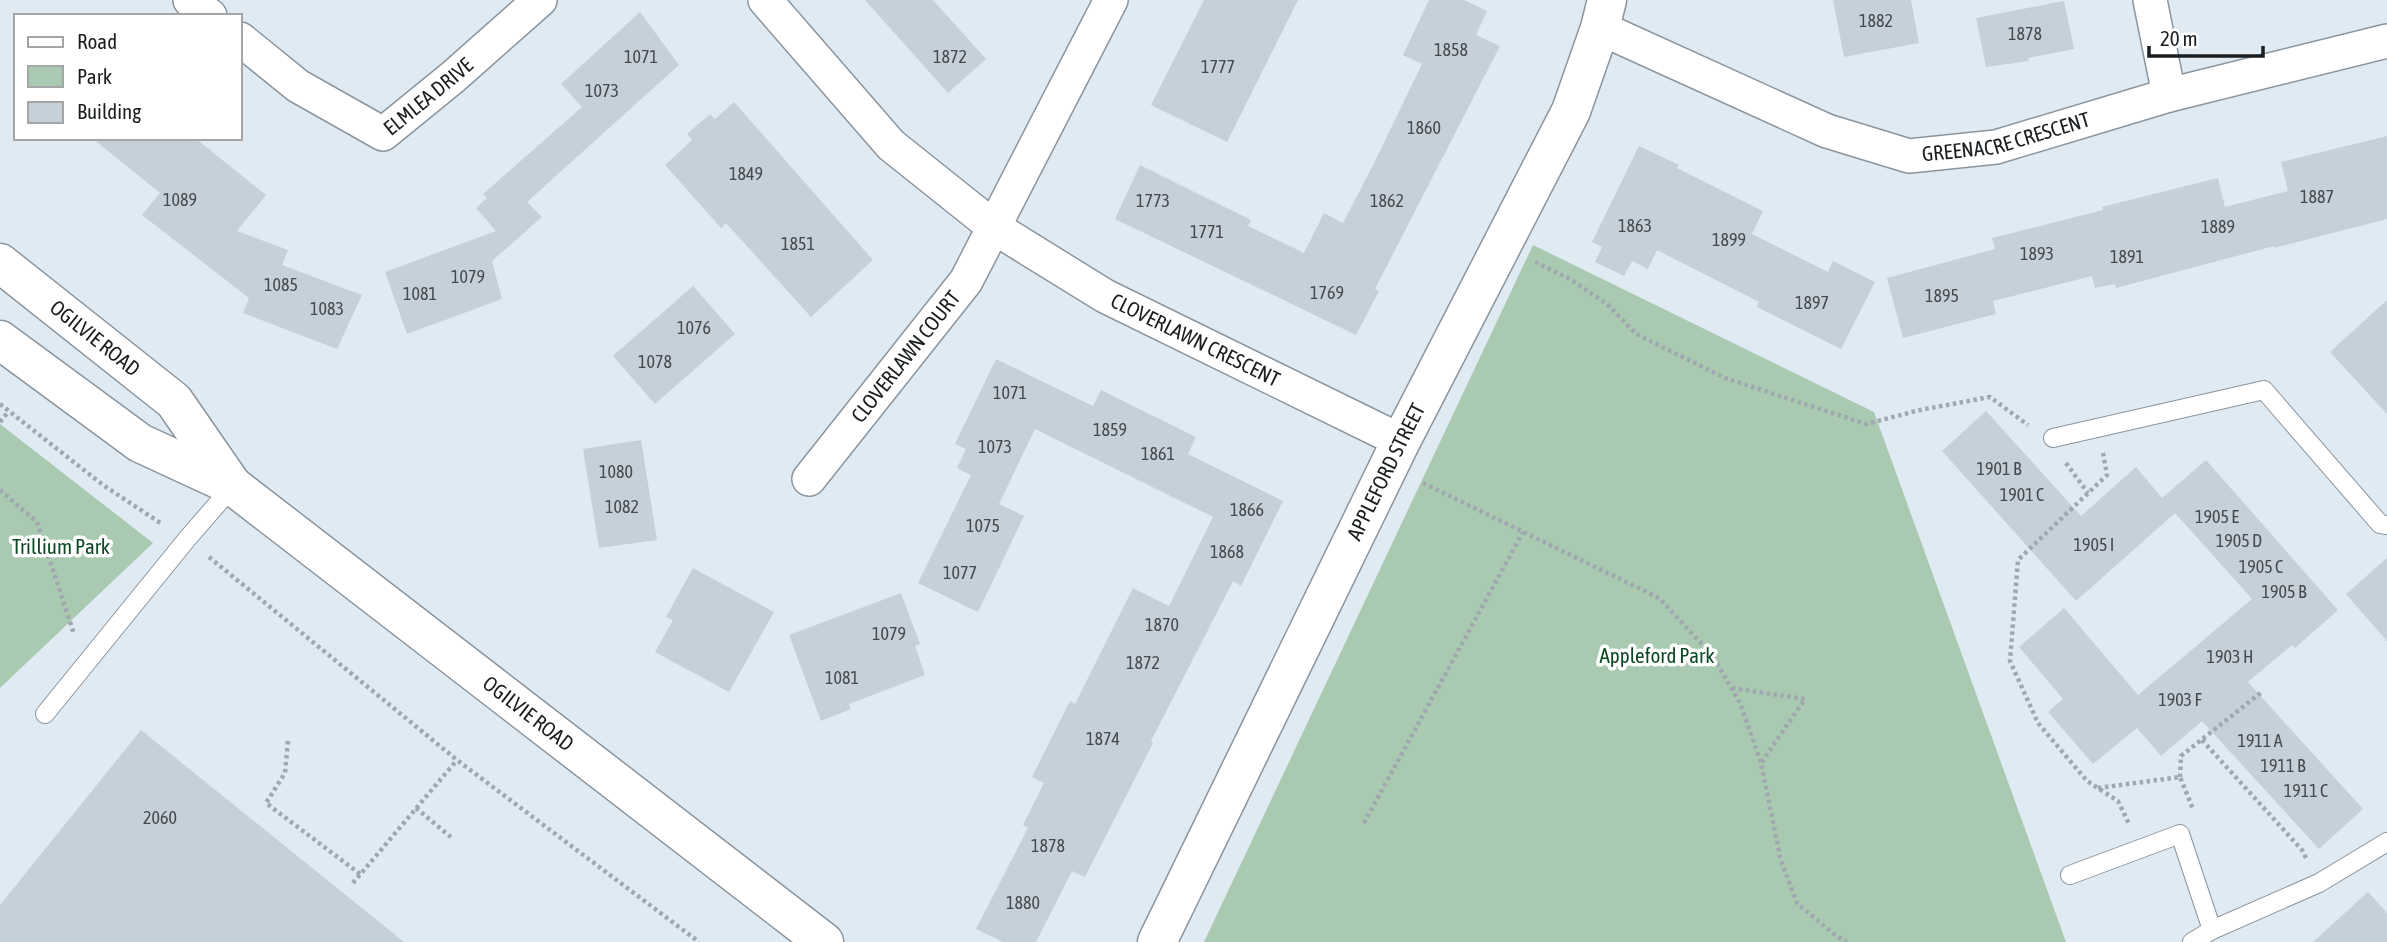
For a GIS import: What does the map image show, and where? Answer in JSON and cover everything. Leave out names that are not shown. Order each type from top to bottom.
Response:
[{"type":"main road","name":"APPLEFORD STREET","points":[[1157,942],[1396,454],[1571,111],[1604,14]]},
{"type":"main road","name":"OGILVIE ROAD","points":[[0,263],[174,401],[233,486]]},
{"type":"main road","name":"OGILVIE ROAD","points":[[0,340],[140,443],[233,486],[824,942]]},
{"type":"street","points":[[190,0],[208,14]]},
{"type":"street","name":"ELMLEA DRIVE","points":[[242,41],[298,86],[383,134],[540,0]]},
{"type":"street","name":"CLOVERLAWN CRESCENT","points":[[765,0],[891,145],[995,228],[1105,296],[1396,454]]},
{"type":"street","points":[[995,228],[1111,0]]},
{"type":"street","points":[[2150,0],[2169,95]]},
{"type":"street","name":"GREENACRE CRESCENT","points":[[1604,14],[1827,131],[1909,156],[1996,147],[2169,95],[2387,41]]},
{"type":"street","name":"CLOVERLAWN COURT","points":[[808,479],[966,281],[995,228]]},
{"type":"lane","points":[[2045,435],[2098,428],[2264,390],[2380,524],[2387,526]]},
{"type":"lane","points":[[45,714],[233,486]]},
{"type":"lane","points":[[2070,875],[2180,834],[2212,930]]},
{"type":"lane","points":[[2192,942],[2212,930],[2319,883],[2387,842]]},
{"type":"path","points":[[1502,246],[1570,279],[1607,304],[1636,334],[1725,378],[1866,424],[1920,410],[1990,397],[2045,435]]},
{"type":"path","points":[[0,404],[103,485],[187,539],[457,760],[699,942]]},
{"type":"path","points":[[0,422],[9,411]]},
{"type":"path","points":[[2098,428],[2107,475],[2018,560],[2010,661],[2038,723],[2087,781],[2118,801],[2140,849]]},
{"type":"path","points":[[1396,454],[1523,532],[1659,598],[1712,655],[1740,703],[1761,764],[1781,861],[1797,903],[1847,942]]},
{"type":"path","points":[[2061,456],[2088,493]]},
{"type":"path","points":[[0,490],[37,522],[74,635],[92,657]]},
{"type":"path","points":[[1364,823],[1523,532]]},
{"type":"path","points":[[1731,688],[1805,699],[1761,764]]},
{"type":"path","points":[[2184,845],[2204,831],[2180,777],[2181,756],[2263,691]]},
{"type":"path","points":[[2202,740],[2302,850],[2319,883]]},
{"type":"path","points":[[288,741],[285,774],[266,803],[360,874]]},
{"type":"path","points":[[353,883],[457,760]]},
{"type":"path","points":[[2097,788],[2180,777]]},
{"type":"path","points":[[416,808],[452,838]]},
{"type":"green space","name":"Appleford Park","points":[[1533,245],[1874,412],[2066,942],[1204,942]]},
{"type":"green space","name":"Trillium Park","points":[[0,424],[153,543],[0,688]]},
{"type":"building","points":[[865,0],[933,0],[986,59],[948,93]]},
{"type":"building","points":[[1204,0],[1298,0],[1227,142],[1151,105]]},
{"type":"building","points":[[1429,0],[1464,0],[1487,11],[1476,35],[1500,46],[1375,289],[1379,291],[1356,335],[1115,219],[1140,165],[1251,220],[1248,226],[1304,253],[1324,213],[1343,223],[1374,163],[1422,64],[1403,55]]},
{"type":"building","points":[[1833,0],[1911,0],[1919,43],[1844,57]]},
{"type":"building","points":[[2064,1],[2074,49],[2028,58],[2029,61],[1986,67],[1976,18]]},
{"type":"building","points":[[640,12],[679,65],[527,202],[542,217],[492,261],[502,299],[407,334],[385,272],[496,231],[476,208],[487,198],[483,194],[582,107],[561,84]]},
{"type":"building","points":[[734,102],[873,260],[811,317],[726,223],[721,228],[665,165],[692,140],[687,134],[710,114],[715,119]]},
{"type":"building","points":[[2387,136],[2387,219],[2116,288],[2115,284],[2095,288],[2092,276],[1993,301],[1996,314],[1903,338],[1887,278],[1995,249],[1992,238],[2218,178],[2225,207],[2288,191],[2281,162]]},
{"type":"building","points":[[94,140],[197,140],[266,195],[237,231],[288,250],[282,265],[362,295],[337,349],[243,313],[249,298],[142,215],[160,193]]},
{"type":"building","points":[[1639,146],[1763,211],[1752,234],[1828,272],[1833,261],[1875,282],[1841,349],[1757,307],[1759,302],[1657,250],[1648,269],[1632,261],[1624,276],[1595,262],[1602,247],[1592,242]]},
{"type":"building","points":[[693,286],[735,334],[655,404],[613,356]]},
{"type":"building","points":[[2387,300],[2387,414],[2330,352]]},
{"type":"building","points":[[996,359],[1093,406],[1101,390],[1196,437],[1188,454],[1283,501],[1241,586],[1233,581],[1085,877],[1072,871],[1036,942],[1003,942],[976,929],[1028,828],[1023,825],[1044,783],[1032,777],[1070,701],[1075,704],[1133,588],[1169,606],[1213,517],[1035,429],[999,504],[1024,516],[978,612],[918,583],[971,475],[957,468],[966,449],[955,444]]},
{"type":"building","points":[[1986,411],[2081,516],[2136,467],[2162,498],[2206,460],[2338,610],[2295,648],[2292,645],[2248,682],[2363,809],[2319,849],[2202,721],[2161,756],[2137,728],[2093,764],[2048,712],[2063,699],[2019,647],[2064,608],[2138,695],[2252,599],[2175,513],[2076,601],[1942,451]]},
{"type":"building","points":[[641,440],[657,540],[599,548],[583,449]]},
{"type":"building","points":[[2387,558],[2387,641],[2346,594]]},
{"type":"building","points":[[693,568],[774,612],[729,692],[655,652],[673,620],[666,617]]},
{"type":"building","points":[[901,593],[920,644],[915,646],[925,675],[849,704],[851,709],[821,721],[789,635]]},
{"type":"building","points":[[141,730],[404,942],[0,942],[0,905]]},
{"type":"building","points":[[2368,892],[2387,913],[2387,942],[2313,942]]}]
